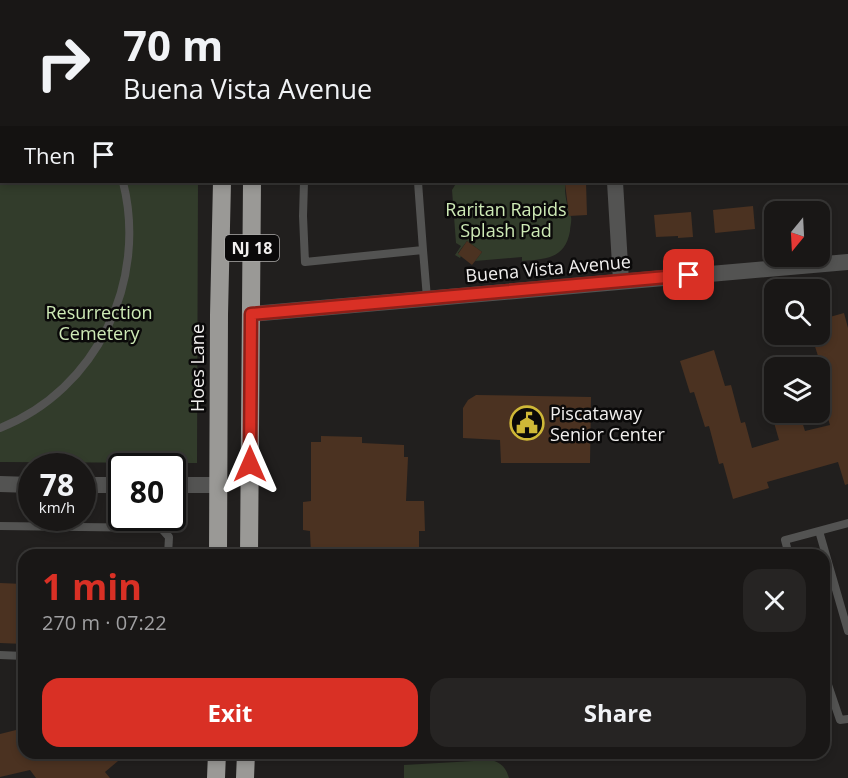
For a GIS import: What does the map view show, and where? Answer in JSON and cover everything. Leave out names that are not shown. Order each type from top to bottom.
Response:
[{"type":"highway","name":"Hoes Lane","points":[[218,549],[222,183]]},
{"type":"highway","name":"NJ 18","points":[[249,549],[252,183]]},
{"type":"highway","points":[[216,778],[217,759]]},
{"type":"highway","points":[[246,759],[246,778]]},
{"type":"street","points":[[615,183],[621,281]]},
{"type":"street","name":"Buena Vista Avenue","points":[[251,314],[848,262]]},
{"type":"street","points":[[0,484],[18,485]]},
{"type":"street","points":[[186,485],[218,485]]},
{"type":"lane","points":[[0,428],[23,418],[69,382],[95,350],[112,319],[123,288],[130,250],[128,201],[123,183]]},
{"type":"lane","points":[[304,183],[305,262],[423,250]]},
{"type":"lane","points":[[418,183],[427,298]]},
{"type":"lane","points":[[787,549],[785,540],[848,523]]},
{"type":"lane","points":[[0,526],[161,528],[169,537],[168,549]]},
{"type":"lane","points":[[819,531],[824,549]]},
{"type":"lane","points":[[830,569],[848,631]]},
{"type":"lane","points":[[0,655],[18,656]]},
{"type":"lane","points":[[830,691],[840,720],[848,719]]},
{"type":"green space","name":"Resurrection Cemetery","points":[[0,183],[198,183],[197,463],[186,463],[186,453],[108,453],[108,463],[96,462],[96,453],[18,453],[18,462],[0,462]]},
{"type":"green space","name":"Raritan Rapids Splash Pad","points":[[456,183],[566,183],[565,195],[571,220],[564,247],[553,256],[546,258],[522,261],[522,257],[475,261],[482,252],[467,241],[458,253],[460,258],[455,255],[461,246],[456,243],[452,190]]},
{"type":"green space","points":[[491,760],[503,766],[509,778],[404,778],[404,765]]},
{"type":"building","points":[[565,183],[586,183],[587,215],[569,216]]},
{"type":"building","points":[[753,206],[755,229],[715,233],[713,210]]},
{"type":"building","points":[[691,212],[693,237],[656,237],[654,215]]},
{"type":"building","points":[[467,241],[482,252],[472,265],[458,254]]},
{"type":"building","points":[[844,313],[848,328],[848,484],[845,485],[838,462],[767,482],[769,488],[733,499],[723,463],[719,464],[709,426],[705,427],[694,392],[690,393],[680,361],[714,350],[725,386],[731,385],[741,423],[745,422],[752,448],[779,440],[774,423],[802,423],[805,431],[830,425],[830,357],[818,357],[815,345],[830,345],[830,317]]},
{"type":"building","name":"Piscataway Senior Center","points":[[476,395],[591,397],[590,463],[501,463],[500,440],[463,438],[463,408],[468,400]]},
{"type":"building","points":[[321,436],[362,437],[362,443],[404,445],[404,457],[408,457],[406,501],[424,501],[425,531],[419,531],[419,549],[311,549],[310,531],[303,530],[303,502],[311,501],[311,442],[321,442]]},
{"type":"building","points":[[0,583],[18,584],[18,644],[0,643]]},
{"type":"building","points":[[16,730],[18,759],[116,759],[118,761],[105,772],[110,778],[36,778],[30,770],[0,777],[0,734]]},
{"type":"place","name":"Piscataway Senior Center","points":[[527,423]]},
{"type":"route","points":[[250,464],[251,314],[689,275]]}]
